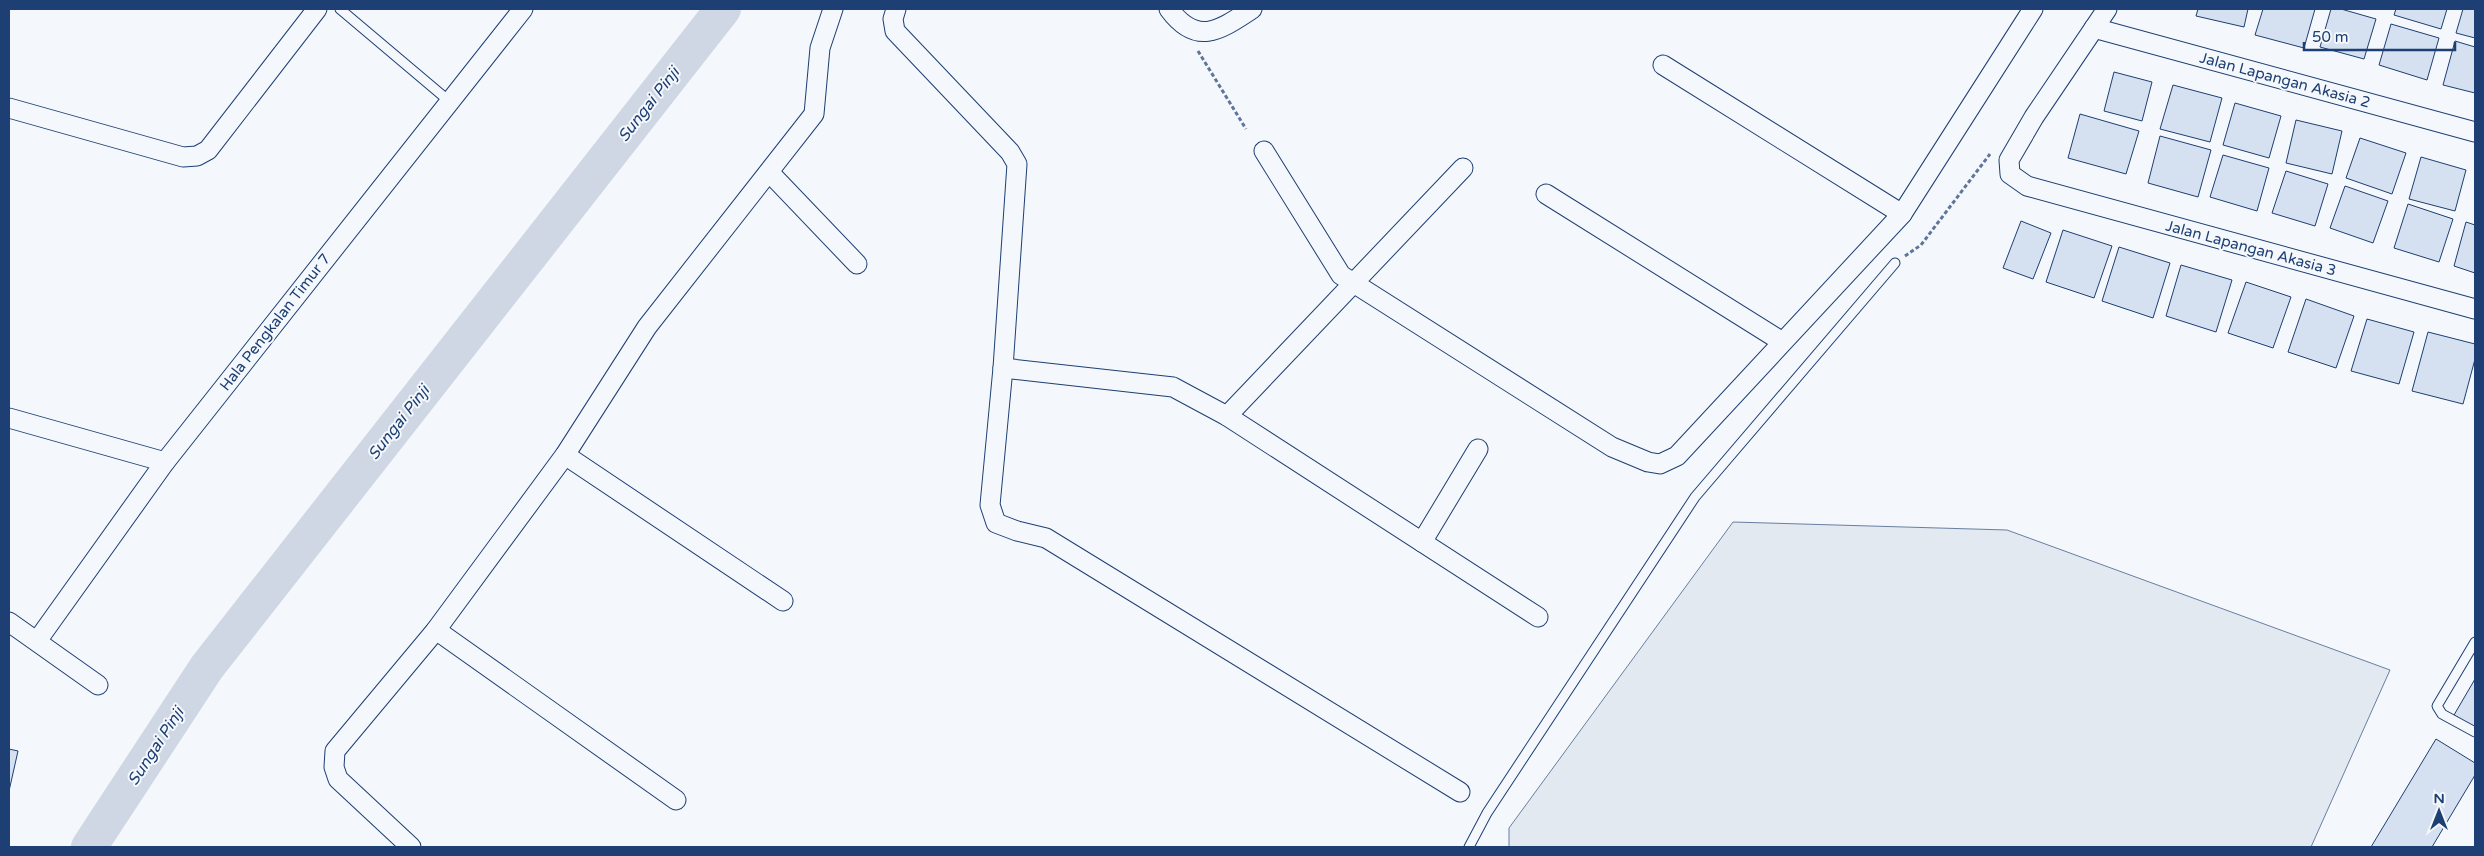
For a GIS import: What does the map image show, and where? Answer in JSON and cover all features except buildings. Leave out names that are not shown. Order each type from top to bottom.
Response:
[{"type":"street","points":[[9,108],[183,157],[197,156],[208,150],[317,9]]},
{"type":"street","name":"Hala Pengkalan Timur 7","points":[[37,642],[164,462],[523,9]]},
{"type":"street","points":[[411,847],[338,779],[334,766],[335,751],[436,630],[565,455],[647,327],[814,114],[820,48],[833,9]]},
{"type":"street","points":[[896,9],[893,19],[895,31],[1010,152],[1017,164],[1003,368],[990,505],[996,524],[1017,532],[1046,538],[1460,792]]},
{"type":"street","points":[[1169,9],[1179,22],[1195,31],[1210,32],[1223,27],[1252,9]]},
{"type":"street","points":[[1264,151],[1340,275],[1612,447],[1648,462],[1660,464],[1677,456],[1781,341],[1902,214],[2033,9]]},
{"type":"street","points":[[2094,28],[2107,9]]},
{"type":"street","name":"Jalan Lapangan Akasia 2","points":[[2094,28],[2475,132]]},
{"type":"street","name":"Jalan Lapangan Akasia 3","points":[[2094,28],[2034,117],[2009,160],[2010,174],[2027,186],[2475,309]]},
{"type":"street","points":[[1663,65],[1902,214]]},
{"type":"street","points":[[1228,416],[1463,168]]},
{"type":"street","points":[[768,172],[857,264]]},
{"type":"street","points":[[1546,194],[1781,341]]},
{"type":"street","points":[[1003,368],[1173,387],[1228,416],[1538,617]]},
{"type":"street","points":[[9,418],[164,462]]},
{"type":"street","points":[[1422,542],[1478,449]]},
{"type":"street","points":[[565,455],[783,601]]},
{"type":"street","points":[[9,622],[98,685]]},
{"type":"street","points":[[436,630],[676,800]]},
{"type":"lane","points":[[340,9],[449,101]]},
{"type":"lane","points":[[1469,847],[1487,814],[1696,497],[1895,263]]},
{"type":"lane","points":[[2475,642],[2437,706],[2442,714],[2475,732]]},
{"type":"path","points":[[1195,31],[1194,45],[1246,129]]},
{"type":"shaded area","points":[[1733,522],[2007,530],[2390,670],[2311,847],[1509,847],[1509,828]]},
{"type":"waterway","name":"Sungai Pinji","points":[[89,847],[207,667],[723,9]]}]
